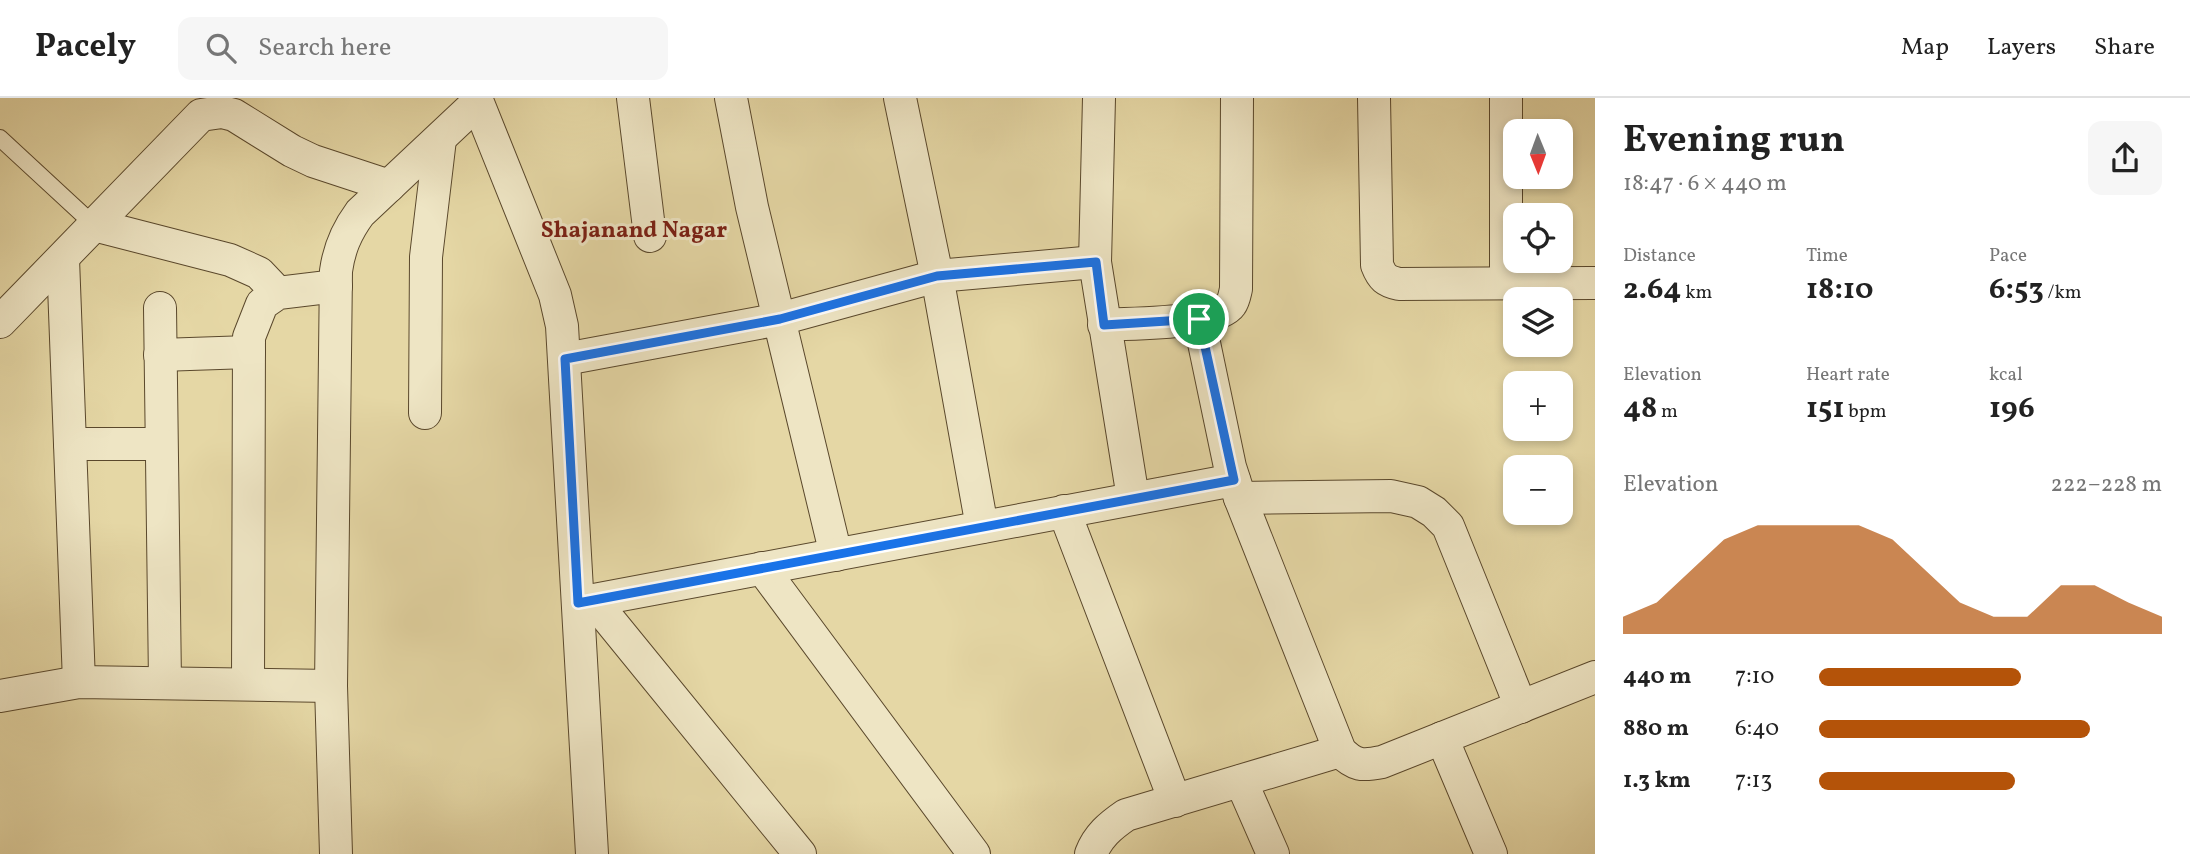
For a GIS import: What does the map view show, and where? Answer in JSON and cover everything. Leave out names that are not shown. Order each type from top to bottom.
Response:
[{"type":"street","points":[[633,98],[650,236]]},
{"type":"street","points":[[731,98],[752,207],[836,555]]},
{"type":"street","points":[[900,98],[937,276],[982,527]]},
{"type":"street","points":[[1099,98],[1096,262],[1133,498]]},
{"type":"street","points":[[1104,325],[1199,319],[1221,313],[1232,304],[1236,289],[1237,98]]},
{"type":"street","points":[[1374,98],[1377,265],[1388,282],[1595,283]]},
{"type":"street","points":[[1506,98],[1506,283]]},
{"type":"street","points":[[336,854],[331,686],[336,286],[339,252],[347,230],[360,213],[477,101],[555,295],[562,326],[585,602],[592,854]]},
{"type":"street","points":[[0,322],[201,115],[222,112],[234,116],[313,161],[389,186]]},
{"type":"street","points":[[425,413],[426,257],[440,139]]},
{"type":"street","points":[[94,225],[230,260],[259,273],[278,293]]},
{"type":"street","points":[[63,259],[79,682]]},
{"type":"street","points":[[565,359],[780,319],[937,276],[1096,262]]},
{"type":"street","points":[[248,684],[249,337],[262,304],[278,293],[336,286]]},
{"type":"street","points":[[160,308],[165,682]]},
{"type":"street","points":[[1199,319],[1237,489],[1340,751],[1350,762],[1364,765],[1382,762],[1595,677]]},
{"type":"street","points":[[160,355],[249,352]]},
{"type":"street","points":[[70,444],[162,444]]},
{"type":"street","points":[[585,602],[1133,498],[1237,489],[1391,495],[1418,502],[1434,512],[1448,526],[1521,707]]},
{"type":"street","points":[[1064,512],[1175,801]]},
{"type":"street","points":[[762,568],[974,854]]},
{"type":"street","points":[[585,602],[800,854]]},
{"type":"street","points":[[0,696],[79,682],[331,686]]},
{"type":"street","points":[[1442,738],[1491,854]]},
{"type":"street","points":[[1091,854],[1096,841],[1126,815],[1340,751]]},
{"type":"street","points":[[1241,781],[1273,854]]},
{"type":"lane","points":[[0,138],[94,225]]},
{"type":"district","name":"Shajanand Nagar","points":[[634,231]]},
{"type":"route","points":[[1096,262],[1104,325],[1199,319],[1234,480],[578,603],[565,359],[780,319],[937,276],[1096,262]]}]
